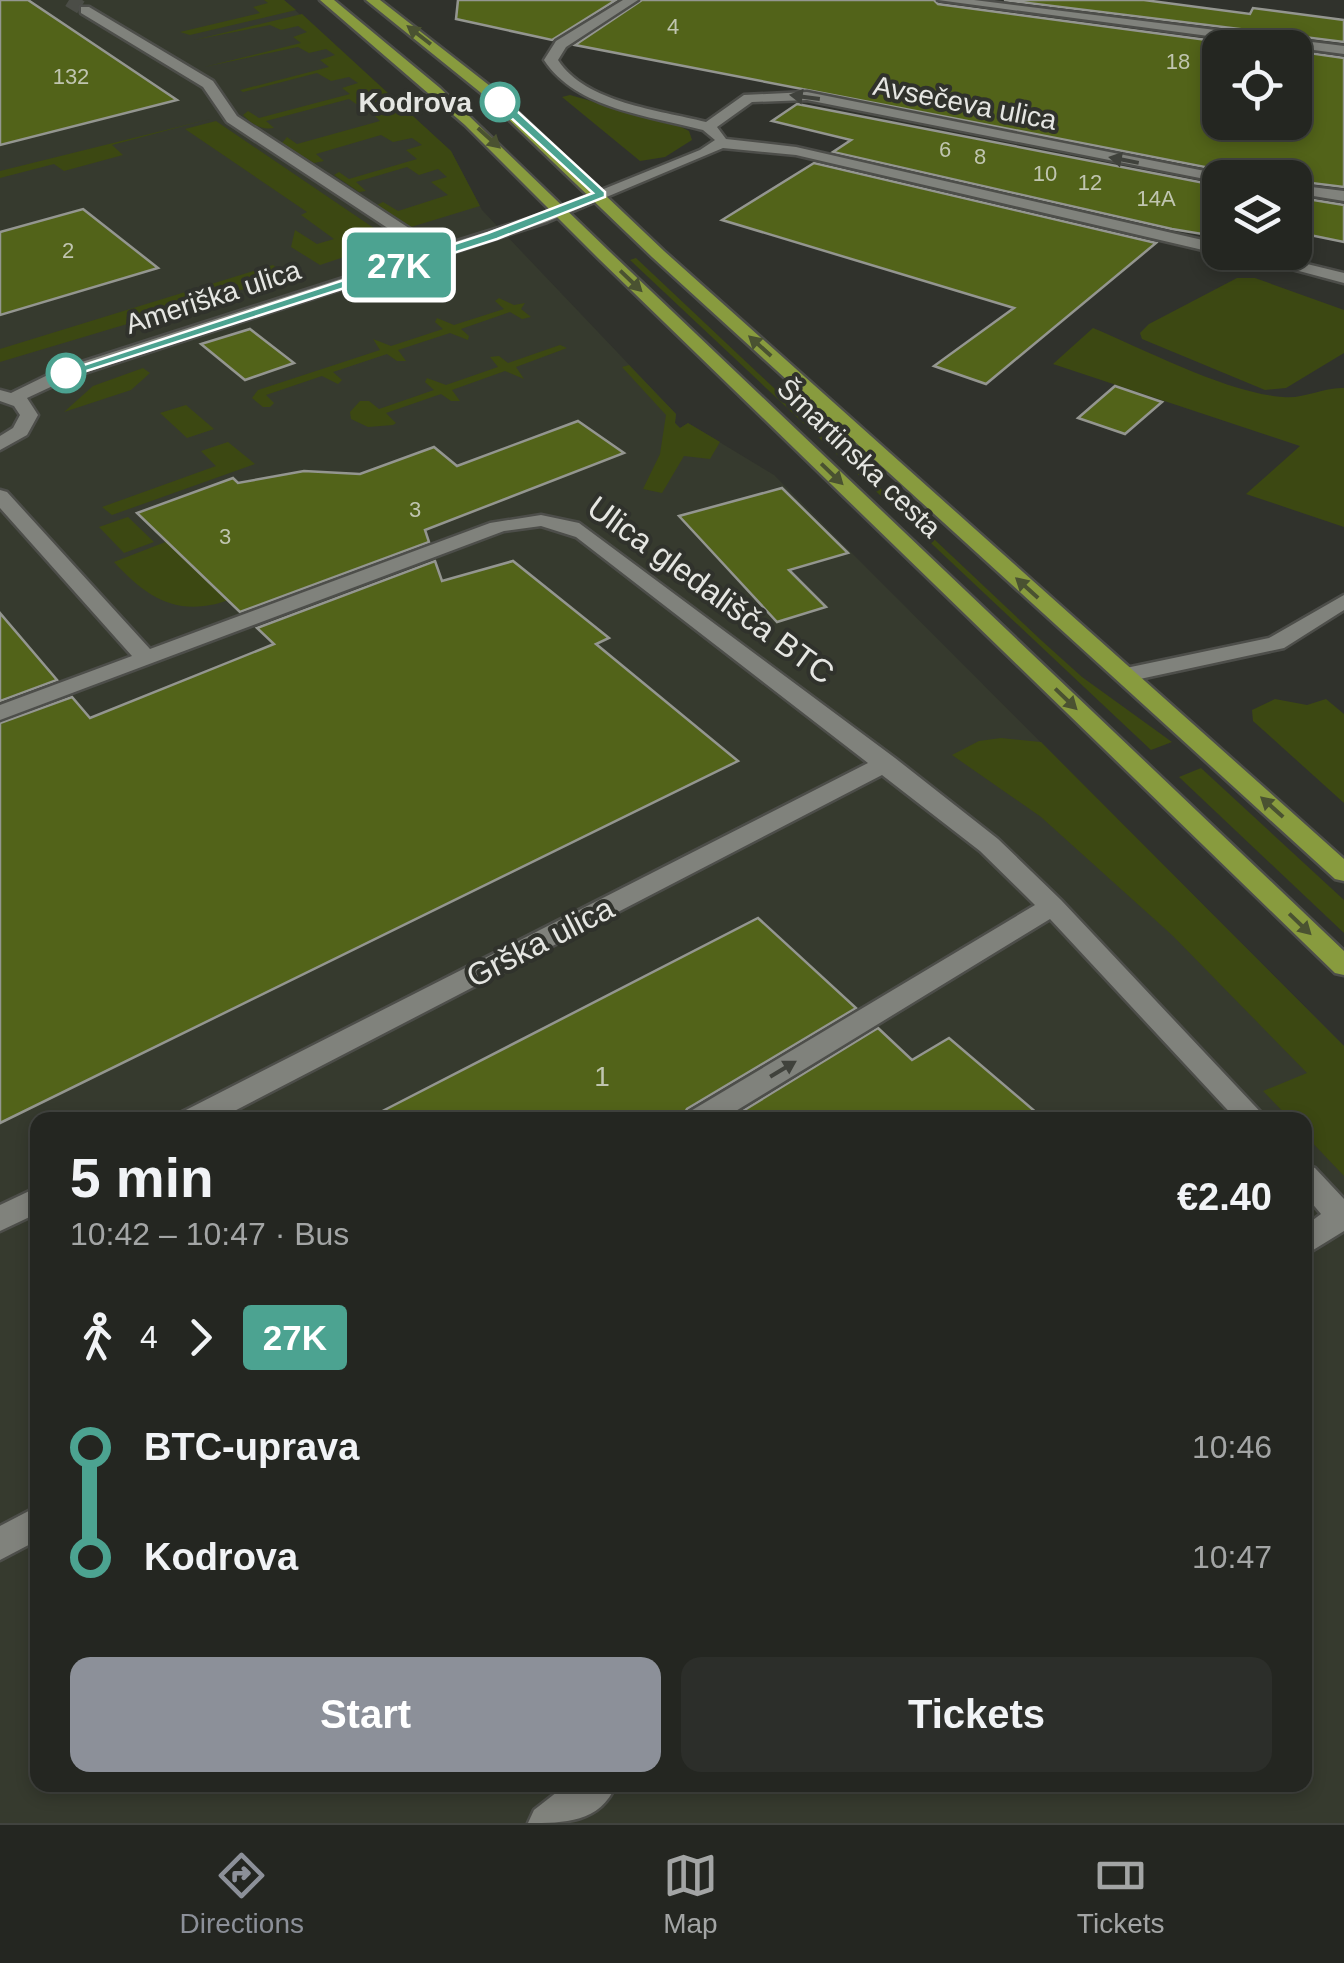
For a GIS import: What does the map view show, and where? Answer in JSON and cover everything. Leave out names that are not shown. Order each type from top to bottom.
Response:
[{"type":"main road","name":"Šmartinska cesta","points":[[326,0],[430,84],[1344,966]]},
{"type":"main road","name":"Šmartinska cesta","points":[[372,0],[489,92],[600,194],[658,254],[1344,873]]},
{"type":"street","points":[[632,0],[561,44],[551,60],[556,72],[585,91],[708,126],[719,134],[720,143],[796,151],[1202,245]]},
{"type":"street","points":[[944,0],[1344,50]]},
{"type":"street","points":[[84,10],[208,84],[232,119],[436,253]]},
{"type":"street","name":"Avsečeva ulica","points":[[708,126],[749,98],[807,96],[1202,174]]},
{"type":"street","name":"Ameriška ulica","points":[[7,396],[66,373],[563,211],[705,154],[720,143]]},
{"type":"street","points":[[1312,192],[1344,196]]},
{"type":"street","points":[[1311,270],[1344,278]]},
{"type":"street","points":[[0,444],[27,424],[26,406],[7,396]]},
{"type":"street","points":[[0,496],[145,656]]},
{"type":"street","name":"Ulica gledališča BTC","points":[[0,713],[487,530],[551,520],[583,534],[989,845],[1052,906],[1246,1112]]},
{"type":"street","points":[[1126,675],[1276,643],[1344,601]]},
{"type":"street","name":"Grška ulica","points":[[208,1112],[887,764]]},
{"type":"street","points":[[712,1112],[1052,906]]},
{"type":"street","points":[[1312,1184],[1342,1217],[1312,1238]]},
{"type":"street","points":[[0,1219],[30,1204]]},
{"type":"street","points":[[0,1544],[30,1526]]},
{"type":"street","points":[[548,1823],[588,1792]]},
{"type":"shaded area","points":[[0,0],[284,0],[451,151],[482,210],[676,414],[675,423],[680,428],[688,423],[774,475],[1344,1046],[1344,1823],[0,1823]]},
{"type":"green space","points":[[264,0],[284,0],[296,10],[190,35],[180,32],[260,13],[253,7],[268,3]]},
{"type":"green space","points":[[302,14],[451,151],[480,206],[411,227],[377,205],[383,202],[398,211],[448,195],[431,182],[447,177],[438,169],[419,175],[407,167],[356,182],[366,191],[359,192],[334,175],[339,172],[349,179],[417,159],[406,150],[422,145],[412,138],[393,142],[381,135],[316,154],[324,161],[314,163],[282,143],[287,137],[297,144],[380,121],[374,115],[391,110],[381,103],[362,108],[349,99],[266,121],[274,128],[257,126],[243,115],[248,111],[259,118],[350,94],[342,88],[358,83],[349,77],[331,81],[317,73],[240,90],[329,67],[320,60],[335,55],[326,49],[309,53],[298,47],[204,67],[301,43],[293,37],[307,32],[298,26],[281,30],[270,25],[194,40]]},
{"type":"green space","points":[[570,95],[679,126],[689,131],[692,140],[665,157],[640,161],[562,97]]},
{"type":"green space","points":[[210,119],[112,145],[123,155],[64,171],[54,164],[0,178],[0,171]]},
{"type":"green space","points":[[216,121],[389,242],[320,265],[291,247],[295,230],[317,244],[334,239],[301,215],[307,212],[185,129]]},
{"type":"green space","points":[[636,258],[1042,641],[1082,677],[1172,742],[1151,750],[630,260]]},
{"type":"green space","points":[[273,265],[281,271],[278,279],[0,362],[0,349]]},
{"type":"green space","points":[[1237,278],[1255,278],[1344,310],[1344,353],[1286,388],[1265,390],[1142,339],[1140,333],[1149,324]]},
{"type":"green space","points":[[499,298],[514,305],[525,303],[521,309],[531,317],[522,319],[510,312],[461,329],[468,340],[450,333],[398,350],[406,361],[397,361],[387,354],[333,372],[342,380],[338,384],[322,376],[266,395],[274,403],[270,407],[263,407],[252,398],[258,390],[380,350],[373,339],[391,346],[443,329],[435,322],[437,318],[454,325],[504,309],[495,301]]},
{"type":"green space","points":[[1093,328],[1212,379],[1261,394],[1291,397],[1344,388],[1344,527],[1246,494],[1300,446],[1053,364]]},
{"type":"green space","points":[[560,345],[567,348],[516,367],[524,379],[505,371],[452,390],[460,401],[451,401],[441,394],[386,413],[396,423],[393,425],[368,427],[351,419],[350,412],[360,401],[369,401],[379,409],[434,390],[425,382],[427,378],[446,385],[498,367],[490,357],[499,356],[508,363]]},
{"type":"green space","points":[[629,365],[676,414],[675,423],[680,428],[688,423],[720,442],[710,459],[684,456],[662,493],[643,489],[660,454],[666,415],[622,367]]},
{"type":"green space","points":[[143,368],[150,373],[131,390],[64,412],[93,386]]},
{"type":"green space","points":[[186,405],[214,429],[187,438],[160,413]]},
{"type":"green space","points":[[228,442],[255,464],[112,515],[102,507],[216,466],[201,451]]},
{"type":"green space","points":[[128,517],[154,542],[124,553],[99,527]]},
{"type":"green space","points":[[168,541],[229,600],[194,607],[165,601],[139,586],[114,562]]},
{"type":"green space","points":[[1275,699],[1307,705],[1326,699],[1344,714],[1344,803],[1253,721],[1252,710]]},
{"type":"green space","points":[[1001,738],[1041,742],[1344,1046],[1344,1176],[1312,1142],[1312,1112],[1283,1112],[1263,1091],[1307,1073],[1173,936],[1041,817],[952,755],[979,741]]},
{"type":"green space","points":[[1201,768],[1344,900],[1344,933],[1179,777]]},
{"type":"building","points":[[0,0],[28,0],[177,100],[0,145]]},
{"type":"building","points":[[458,0],[616,0],[552,40],[456,19]]},
{"type":"building","points":[[642,0],[934,0],[938,4],[1202,39],[1202,140],[1312,140],[1312,53],[1344,58],[1344,187],[1312,183],[1312,160],[1202,160],[1202,166],[575,45]]},
{"type":"building","points":[[1004,0],[1144,0],[1250,14],[1253,8],[1344,20],[1344,42],[1312,38],[1312,30],[1247,30]]},
{"type":"building","points":[[797,104],[1202,183],[1202,234],[833,152],[851,140],[772,121]]},
{"type":"building","points":[[814,163],[1156,243],[986,384],[934,366],[1014,308],[722,220]]},
{"type":"building","points":[[1312,200],[1344,205],[1344,242],[1312,235]]},
{"type":"building","points":[[83,209],[158,268],[0,315],[0,232]]},
{"type":"building","points":[[250,329],[294,363],[245,380],[201,344]]},
{"type":"building","points":[[1115,386],[1162,402],[1125,434],[1078,418]]},
{"type":"building","points":[[578,421],[624,453],[425,530],[429,542],[240,612],[137,513],[233,478],[238,483],[304,471],[360,474],[434,447],[457,466]]},
{"type":"building","points":[[782,488],[848,553],[789,570],[826,607],[777,622],[679,516]]},
{"type":"building","points":[[435,561],[442,581],[513,561],[609,638],[596,644],[738,761],[0,1123],[0,723],[72,697],[90,718],[274,644],[257,628]]},
{"type":"building","points":[[0,613],[57,680],[0,701]]},
{"type":"building","points":[[758,918],[856,1008],[685,1112],[381,1112]]},
{"type":"building","points":[[878,1028],[912,1060],[949,1038],[1036,1112],[741,1112]]},
{"type":"tunnel","points":[[69,0],[85,10]]},
{"type":"bus line","name":"27K","points":[[66,373],[492,236],[600,194],[500,102]]},
{"type":"place","name":"Kodrova","points":[[500,102]]}]
